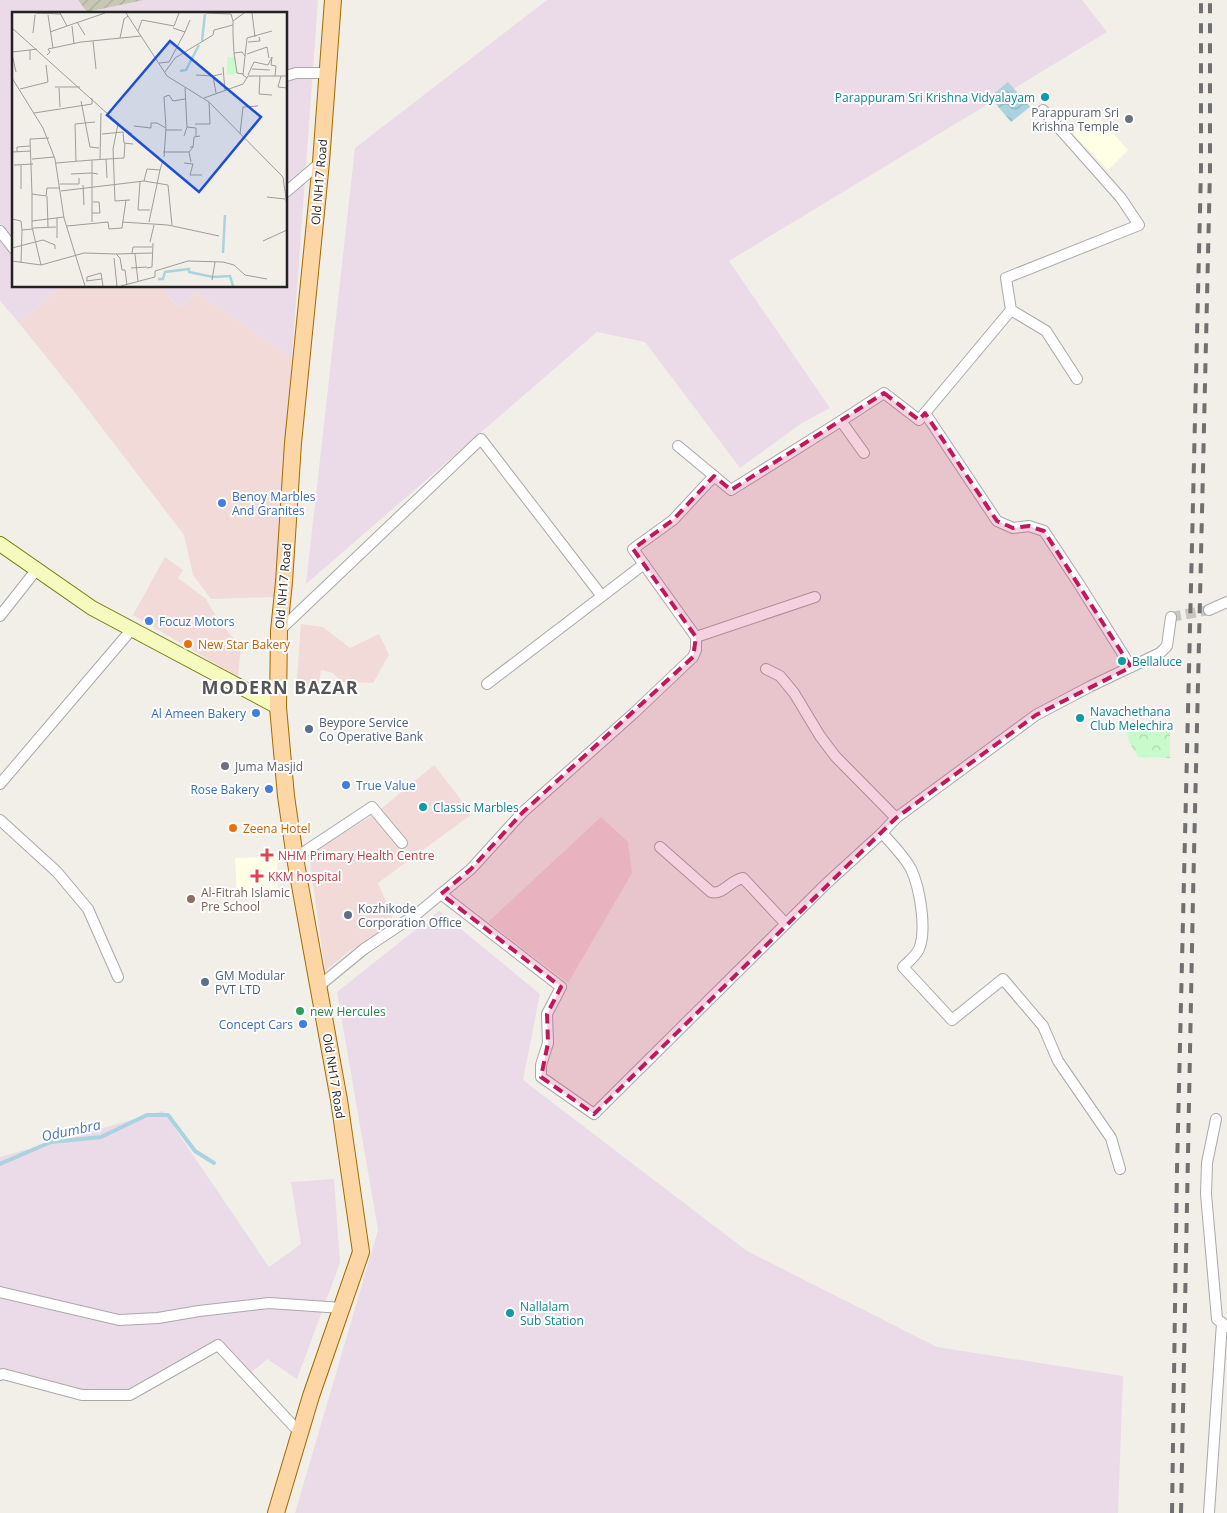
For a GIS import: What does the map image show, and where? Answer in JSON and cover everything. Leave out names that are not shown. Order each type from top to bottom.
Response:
[{"type":"main road","name":"Old NH17 Road","points":[[276,1513],[311,1396],[361,1252],[320,986],[295,858],[286,796],[278,707],[278,631],[284,582],[293,442],[321,162],[333,0]]},
{"type":"main road","points":[[0,544],[92,608],[278,707]]},
{"type":"street","points":[[288,75],[296,73],[328,73]]},
{"type":"street","points":[[678,446],[731,490],[884,393],[919,420],[1011,310],[1006,278],[1139,225],[1121,198],[1043,110]]},
{"type":"street","points":[[288,190],[321,162]]},
{"type":"street","points":[[0,231],[12,246]]},
{"type":"street","points":[[1011,310],[1046,331],[1077,379]]},
{"type":"street","points":[[925,413],[997,520],[1013,528],[1029,526],[1044,530],[1131,667]]},
{"type":"street","points":[[841,421],[864,453]]},
{"type":"street","points":[[278,631],[481,439],[601,595]]},
{"type":"street","points":[[320,986],[364,950],[418,913],[471,869],[523,812],[634,713],[693,657],[696,650],[696,637],[634,549],[673,520],[714,476]]},
{"type":"street","points":[[487,684],[644,564]]},
{"type":"street","points":[[0,616],[37,569]]},
{"type":"street","points":[[696,637],[815,597]]},
{"type":"street","points":[[1209,610],[1227,602]]},
{"type":"street","points":[[441,894],[561,987],[547,1014],[548,1043],[541,1065],[541,1077],[594,1114],[786,923],[896,818],[1030,720],[1057,703],[1160,653],[1167,646],[1171,617]]},
{"type":"street","points":[[0,784],[132,629]]},
{"type":"street","points":[[766,669],[780,676],[794,693],[820,736],[835,756],[896,818]]},
{"type":"street","points":[[295,858],[372,807],[402,843]]},
{"type":"street","points":[[0,820],[57,872],[88,909],[118,976]]},
{"type":"street","points":[[882,833],[912,871],[920,903],[923,935],[918,951],[904,967],[952,1020],[1003,979],[1042,1026],[1058,1061],[1111,1138],[1120,1169]]},
{"type":"street","points":[[660,847],[711,892],[716,893],[723,890],[737,879],[743,878],[786,923]]},
{"type":"street","points":[[1209,1513],[1224,1325],[1217,1320],[1206,1194],[1207,1162],[1216,1119]]},
{"type":"street","points":[[0,1292],[119,1320],[158,1318],[270,1303],[342,1308]]},
{"type":"street","points":[[0,1375],[4,1374],[82,1395],[130,1395],[218,1345],[300,1433]]},
{"type":"highlighted area","points":[[884,393],[919,420],[925,413],[997,521],[1013,528],[1029,526],[1044,531],[1131,667],[1036,715],[896,818],[594,1114],[541,1077],[548,1043],[547,1014],[561,987],[441,894],[471,869],[523,812],[693,657],[696,637],[633,549],[673,520],[714,476],[731,490]]},
{"type":"shaded area","points":[[0,0],[78,0],[87,12],[12,12],[12,288],[60,288],[19,323],[0,301]]},
{"type":"shaded area","points":[[78,0],[144,0],[87,12]]},
{"type":"shaded area","points":[[144,0],[318,0],[292,358],[197,293],[179,308],[162,288],[288,288],[288,12],[87,12]]},
{"type":"shaded area","points":[[547,0],[1082,0],[1107,32],[729,261],[830,408],[802,423],[740,468],[645,342],[597,332],[306,584],[355,148]]},
{"type":"shaded area","points":[[1093,111],[1128,150],[1108,170],[1071,132]]},
{"type":"shaded area","points":[[60,288],[162,288],[179,308],[197,293],[292,358],[275,597],[211,599],[193,575],[184,535],[19,323]]},
{"type":"shaded area","points":[[165,557],[183,570],[178,578],[206,599],[220,623],[241,646],[238,677],[133,615]]},
{"type":"shaded area","points":[[301,624],[323,627],[350,648],[379,634],[389,655],[373,683],[342,682],[333,673],[321,670],[318,692],[296,690]]},
{"type":"shaded area","name":"Classic Marbles","points":[[434,765],[472,814],[378,883],[395,923],[348,952],[325,971],[309,854],[375,814]]},
{"type":"shaded area","points":[[601,817],[628,842],[632,873],[568,983],[488,922]]},
{"type":"shaded area","name":"KKM hospital","points":[[277,857],[278,894],[237,895],[235,858]]},
{"type":"shaded area","points":[[439,911],[540,994],[523,1080],[747,1251],[937,1347],[1123,1376],[1118,1513],[295,1513],[378,1230],[337,992]]},
{"type":"shaded area","points":[[163,1111],[269,1267],[301,1244],[291,1182],[334,1179],[340,1263],[297,1379],[267,1359],[245,1378],[221,1349],[126,1401],[66,1394],[0,1369],[0,1157]]},
{"type":"green space","points":[[1142,721],[1153,727],[1170,729],[1170,758],[1138,757],[1129,742],[1126,728]]},
{"type":"water","points":[[1008,82],[1030,107],[1011,122],[990,97]]},
{"type":"waterway","name":"Odumbra","points":[[0,1164],[51,1142],[101,1137],[147,1115],[168,1115],[195,1151],[214,1163]]},
{"type":"tunnel","points":[[1171,617],[1209,610]]},
{"type":"railway","points":[[1172,1513],[1177,1170],[1201,169],[1201,0]]},
{"type":"railway","points":[[1181,1513],[1210,170],[1210,0]]},
{"type":"place","name":"Parappuram Sri Krishna Vidyalayam","points":[[1045,97]]},
{"type":"place","name":"Parappuram Sri Krishna Temple","points":[[1129,119]]},
{"type":"place","name":"Benoy Marbles And Granites","points":[[222,503]]},
{"type":"place","name":"Focuz Motors","points":[[149,621]]},
{"type":"place","name":"New Star Bakery","points":[[188,644]]},
{"type":"place","name":"Bellaluce","points":[[1122,661]]},
{"type":"place","name":"Al Ameen Bakery","points":[[256,713]]},
{"type":"place","name":"Navachethana Club Melechira","points":[[1080,718]]},
{"type":"place","name":"Beypore Service Co Operative Bank","points":[[309,729]]},
{"type":"place","name":"Juma Masjid","points":[[225,766]]},
{"type":"place","name":"True Value","points":[[346,785]]},
{"type":"place","name":"Rose Bakery","points":[[269,789]]},
{"type":"place","name":"Classic Marbles","points":[[423,807]]},
{"type":"place","name":"Zeena Hotel","points":[[233,828]]},
{"type":"place","name":"NHM Primary Health Centre","points":[[267,855]]},
{"type":"place","name":"KKM hospital","points":[[257,876]]},
{"type":"place","name":"Al-Fitrah Islamic Pre School","points":[[191,899]]},
{"type":"place","name":"Kozhikode Corporation Office","points":[[348,915]]},
{"type":"place","name":"GM Modular PVT LTD","points":[[205,982]]},
{"type":"place","name":"new Hercules","points":[[300,1011]]},
{"type":"place","name":"Concept Cars","points":[[303,1024]]},
{"type":"place","name":"Nallalam Sub Station","points":[[510,1313]]},
{"type":"district","name":"MODERN BAZAR","points":[[280,687]]}]
